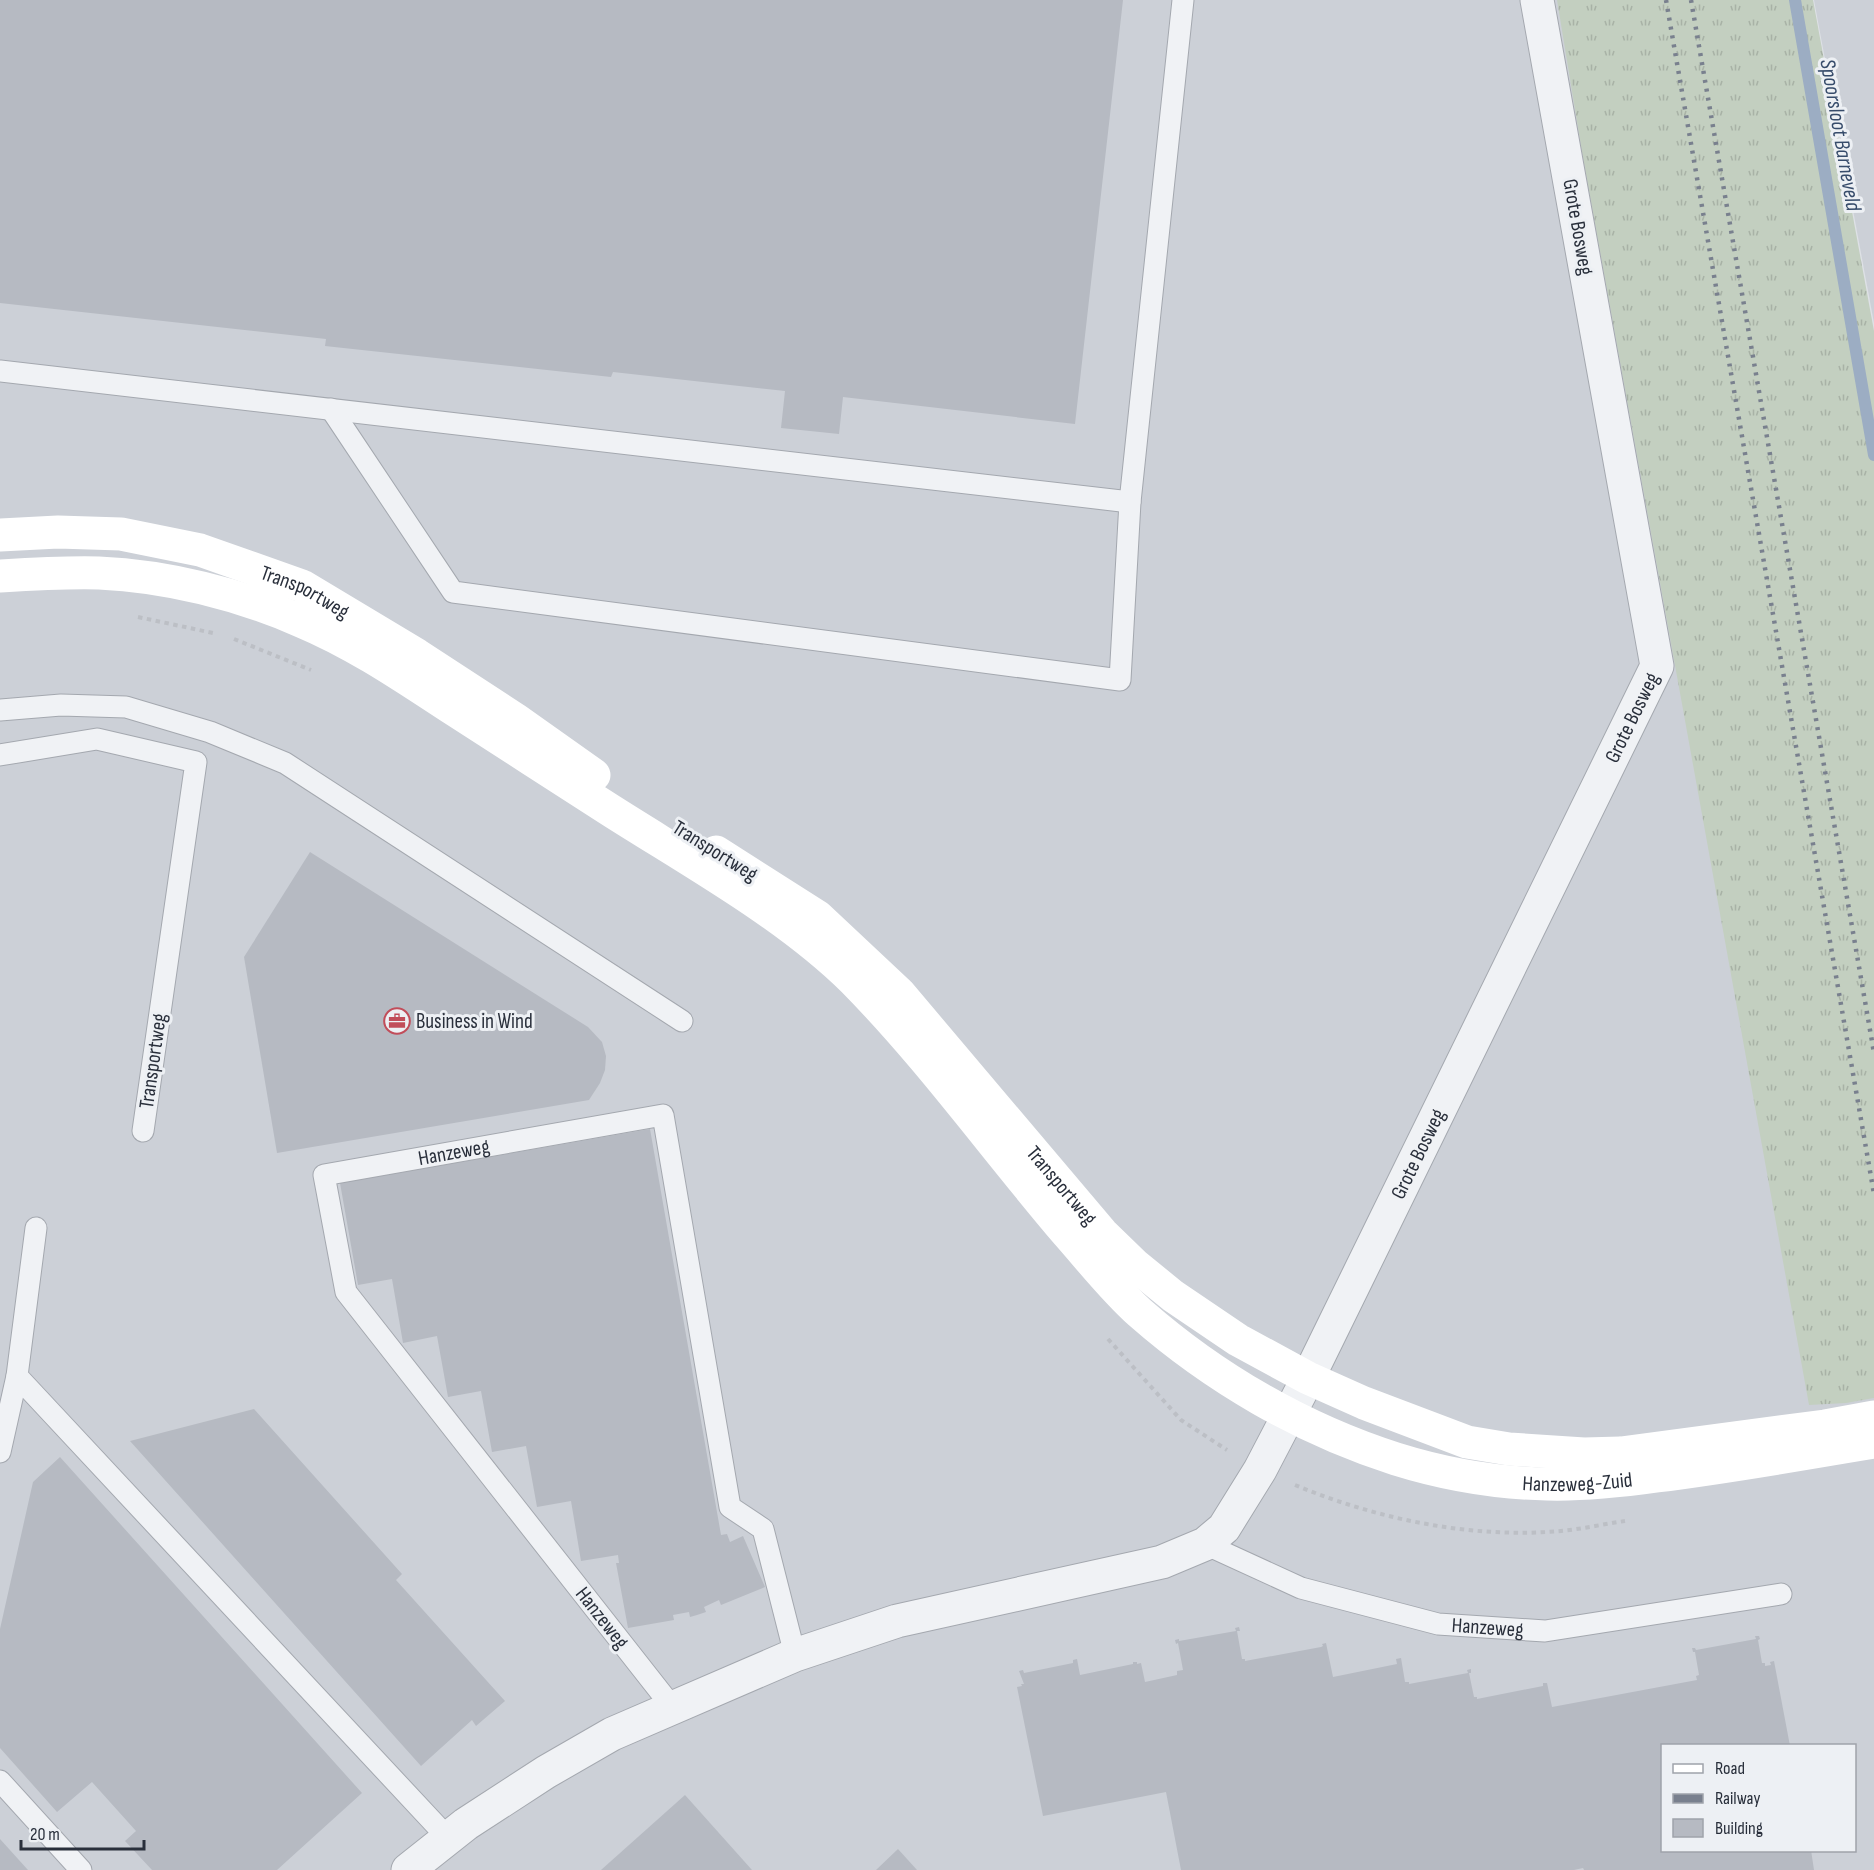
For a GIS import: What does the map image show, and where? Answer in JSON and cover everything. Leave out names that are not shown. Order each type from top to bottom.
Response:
[{"type":"street","name":"Grote Bosweg","points":[[1308,1378],[1657,666],[1537,0]]},
{"type":"street","name":"Transportweg","points":[[0,535],[58,532],[121,534],[200,550],[302,586],[427,661],[516,719],[618,791],[818,917],[899,993],[1095,1225],[1134,1265],[1173,1296],[1238,1340],[1308,1378]]},
{"type":"street","name":"Transportweg","points":[[0,576],[101,573],[153,579],[256,604],[303,621],[371,655],[762,908],[809,942],[851,979],[913,1046],[1042,1204],[1136,1310],[1191,1354],[1249,1392],[1290,1415]]},
{"type":"street","points":[[408,1870],[448,1838],[546,1772],[612,1734],[795,1655],[897,1621],[1162,1562],[1205,1544],[1224,1528],[1260,1470],[1308,1378]]},
{"type":"street","name":"Hanzeweg-Zuid","points":[[1308,1378],[1407,1421],[1467,1442],[1531,1451],[1584,1454],[1621,1453],[1874,1417]]},
{"type":"street","name":"Hanzeweg-Zuid","points":[[1290,1415],[1331,1435],[1400,1460],[1451,1473],[1497,1481],[1547,1485],[1631,1479],[1704,1470],[1874,1442]]},
{"type":"lane","points":[[331,409],[453,592],[1120,680],[1130,502],[1183,0]]},
{"type":"lane","points":[[0,371],[1130,502]]},
{"type":"lane","points":[[0,710],[62,705],[126,707],[210,732],[285,763],[682,1021]]},
{"type":"lane","name":"Transportweg","points":[[0,755],[97,739],[196,762],[143,1131]]},
{"type":"lane","name":"Hanzeweg","points":[[673,1708],[346,1292],[324,1175],[663,1115],[730,1507],[764,1529],[795,1655]]},
{"type":"lane","points":[[0,1452],[17,1376],[36,1228]]},
{"type":"lane","points":[[17,1376],[448,1838]]},
{"type":"lane","name":"Hanzeweg","points":[[1205,1544],[1301,1588],[1438,1624],[1545,1631],[1780,1594]]},
{"type":"lane","points":[[0,1781],[81,1870]]},
{"type":"path","points":[[133,616],[224,636],[311,671]]},
{"type":"path","points":[[1107,1337],[1180,1420],[1260,1470]]},
{"type":"shaded area","points":[[0,0],[1578,0],[1874,1396],[1874,1870],[0,1870]]},
{"type":"shaded area","points":[[1814,0],[1874,0],[1874,323]]},
{"type":"green space","points":[[1557,0],[1813,0],[1874,331],[1874,1398],[1846,1403],[1809,1405],[1582,152]]},
{"type":"building","points":[[0,0],[1123,0],[1075,424],[843,397],[839,434],[781,428],[785,391],[613,372],[611,377],[325,346],[326,339],[0,303]]},
{"type":"building","points":[[310,852],[588,1027],[602,1042],[606,1056],[605,1070],[600,1083],[589,1100],[277,1153],[244,957]]},
{"type":"building","points":[[650,1129],[721,1535],[727,1534],[730,1542],[743,1536],[765,1587],[721,1605],[719,1600],[704,1607],[706,1612],[697,1615],[690,1617],[689,1612],[673,1615],[674,1620],[628,1628],[616,1563],[619,1563],[618,1555],[581,1561],[571,1501],[537,1507],[526,1446],[492,1452],[481,1391],[448,1397],[437,1336],[403,1343],[392,1279],[358,1285],[340,1183]]},
{"type":"building","points":[[254,1409],[402,1574],[396,1580],[505,1701],[476,1726],[472,1720],[421,1766],[130,1441]]},
{"type":"building","points":[[60,1457],[362,1793],[277,1870],[152,1870],[125,1841],[136,1831],[92,1782],[57,1812],[0,1748],[0,1629],[33,1482]]},
{"type":"building","points":[[1239,1627],[1240,1631],[1237,1631],[1242,1659],[1245,1661],[1321,1647],[1326,1643],[1333,1677],[1397,1664],[1396,1659],[1401,1658],[1405,1682],[1409,1684],[1468,1673],[1467,1670],[1471,1669],[1469,1673],[1474,1697],[1477,1699],[1543,1686],[1543,1683],[1547,1683],[1552,1707],[1697,1680],[1696,1676],[1699,1675],[1695,1652],[1692,1648],[1696,1650],[1756,1639],[1755,1636],[1759,1636],[1762,1663],[1765,1663],[1765,1666],[1771,1665],[1770,1662],[1774,1661],[1790,1744],[1661,1744],[1661,1852],[1811,1852],[1814,1870],[1584,1870],[1583,1868],[1574,1870],[1181,1870],[1166,1792],[1043,1816],[1017,1687],[1024,1684],[1019,1671],[1023,1670],[1024,1673],[1073,1663],[1073,1660],[1077,1659],[1080,1675],[1137,1662],[1137,1664],[1141,1663],[1145,1682],[1177,1675],[1177,1671],[1183,1670],[1178,1643],[1176,1644],[1175,1640],[1236,1631],[1235,1628]]},
{"type":"building","points":[[685,1795],[752,1870],[601,1870]]},
{"type":"building","points":[[0,1839],[28,1870],[0,1870]]},
{"type":"building","points":[[898,1849],[917,1870],[876,1870]]},
{"type":"waterway","name":"Spoorsloot Barneveld","points":[[1795,0],[1874,455]]},
{"type":"railway","points":[[1666,0],[1874,1194]]},
{"type":"railway","points":[[1691,0],[1874,1053]]},
{"type":"place","name":"Business in Wind","points":[[397,1021]]}]
